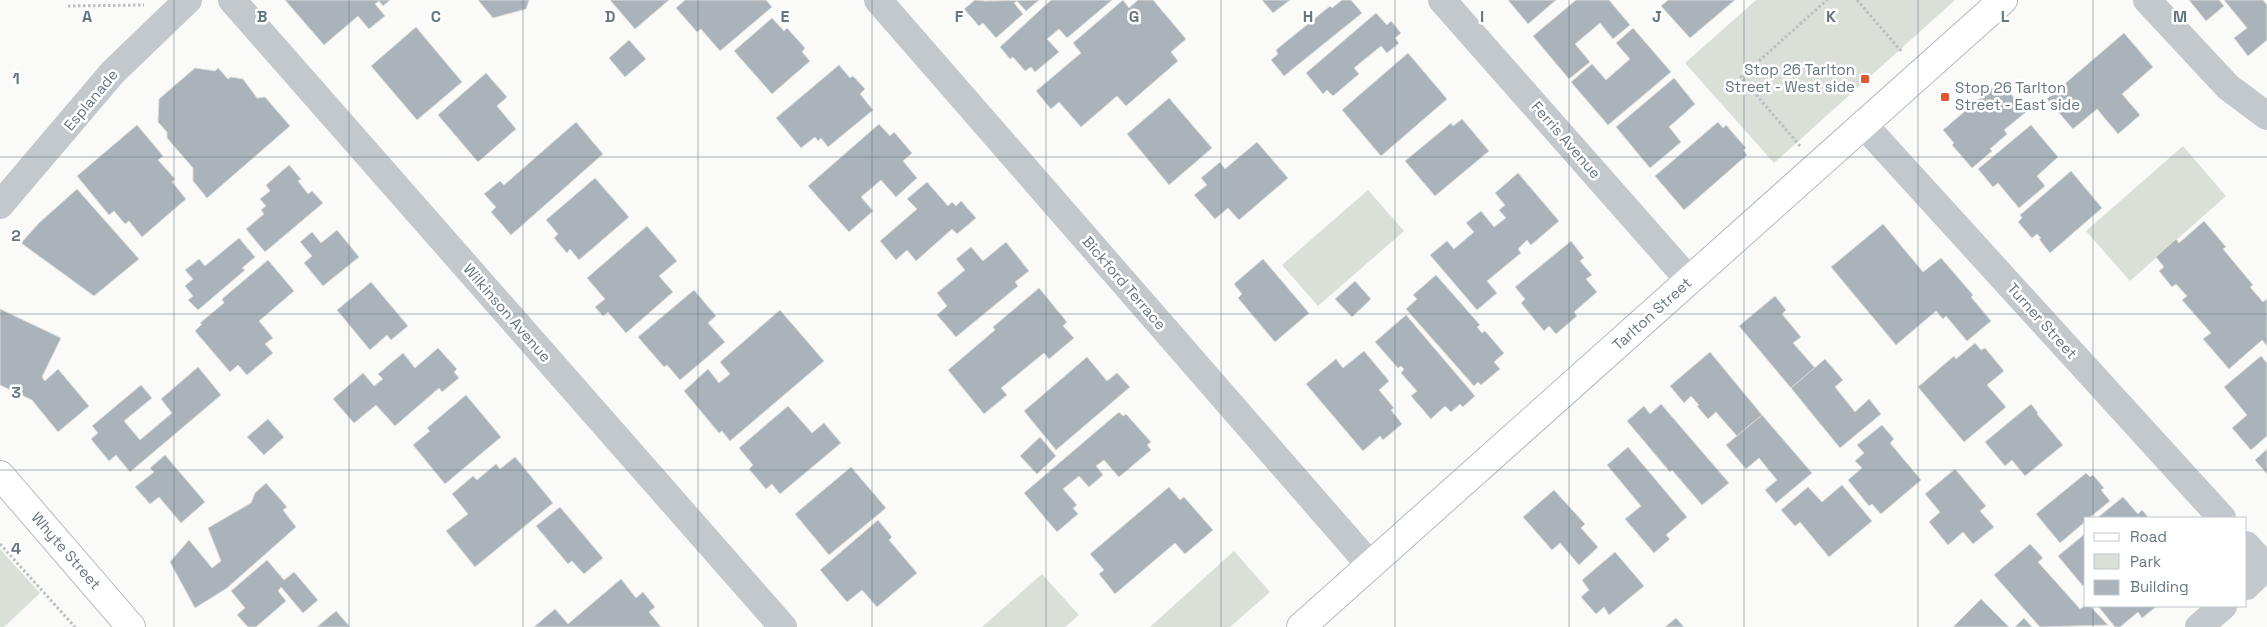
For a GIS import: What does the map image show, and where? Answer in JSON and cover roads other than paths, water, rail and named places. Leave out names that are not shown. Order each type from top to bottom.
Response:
[{"type":"street","name":"Esplanade","points":[[0,205],[113,72],[188,0]]},
{"type":"street","name":"Wilkinson Avenue","points":[[232,0],[783,627]]},
{"type":"street","name":"Bickford Terrace","points":[[878,0],[1371,566]]},
{"type":"street","name":"Ferris Avenue","points":[[1442,0],[1689,280]]},
{"type":"street","name":"Tarlton Street","points":[[1301,627],[2003,0]]},
{"type":"street","points":[[2147,0],[2228,87],[2267,116]]},
{"type":"street","name":"Turner Street","points":[[1863,124],[2221,517]]},
{"type":"street","name":"Whyte Street","points":[[0,475],[131,627]]},
{"type":"street","points":[[2247,546],[2267,568],[2247,585]]},
{"type":"street","points":[[2199,627],[2222,607]]},
{"type":"place","name":"Stop 26 Tarlton Street - West side","points":[[1865,79]]},
{"type":"place","name":"Stop 26 Tarlton Street - East side","points":[[1945,97]]}]
